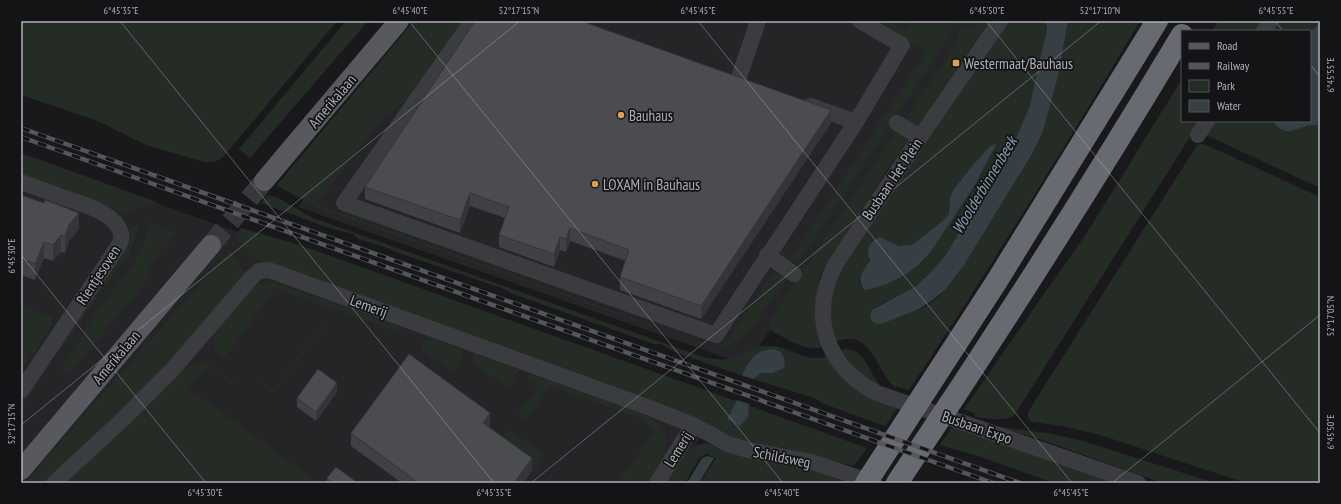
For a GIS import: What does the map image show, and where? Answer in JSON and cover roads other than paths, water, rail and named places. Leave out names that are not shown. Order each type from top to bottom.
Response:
[{"type":"highway","points":[[866,483],[999,278],[1157,21]]},
{"type":"highway","points":[[1185,30],[1190,21]]},
{"type":"highway","points":[[897,483],[950,405],[1134,115],[1181,37]]},
{"type":"main road","name":"Amerikalaan","points":[[264,181],[400,21]]},
{"type":"main road","name":"Amerikalaan","points":[[21,470],[211,245]]},
{"type":"street","points":[[472,21],[344,203],[716,335],[767,255],[856,122],[902,45],[860,21]]},
{"type":"street","points":[[737,79],[758,21]]},
{"type":"street","name":"Busbaan Het Plein","points":[[831,349],[826,333],[823,313],[823,300],[829,276],[920,137],[1000,21]]},
{"type":"street","points":[[1265,30],[1270,21]]},
{"type":"street","points":[[794,100],[856,122]]},
{"type":"street","points":[[897,122],[920,137]]},
{"type":"street","points":[[1198,135],[1206,122]]},
{"type":"street","name":"Rientjesoven","points":[[21,182],[93,208],[107,216],[116,224],[121,235],[121,242],[21,391]]},
{"type":"street","points":[[767,255],[794,274]]},
{"type":"street","name":"Lemerij","points":[[54,483],[121,421],[174,368],[252,277],[259,271],[269,270],[650,408],[692,425],[657,483]]},
{"type":"street","name":"Busbaan Expo","points":[[831,349],[840,364],[858,381],[877,393],[1138,483]]},
{"type":"street","name":"Schildsweg","points":[[692,425],[728,444],[748,450],[812,462],[874,483]]},
{"type":"water","points":[[1046,21],[1068,21],[1058,77],[1043,131],[1032,154],[964,265],[946,289],[919,309],[881,324],[873,322],[870,316],[872,310],[916,286],[945,256],[1017,136],[1030,105],[1047,28]]},
{"type":"water","points":[[1320,23],[1320,125],[1284,131],[1274,122],[1311,122],[1311,31]]},
{"type":"water","points":[[997,143],[975,185],[924,260],[909,272],[892,282],[865,290],[862,286],[860,278],[870,260],[868,249],[871,243],[880,237],[899,246],[912,245],[940,223],[949,214],[950,198],[954,189],[990,146]]},
{"type":"water","points":[[773,349],[779,351],[783,356],[785,361],[784,368],[773,373],[761,373],[753,379],[743,376],[743,372],[749,362],[758,353]]},
{"type":"water","points":[[737,400],[749,404],[748,417],[740,426],[727,419]]},
{"type":"water","points":[[708,456],[714,458],[699,483],[687,483],[702,458]]},
{"type":"tunnel","points":[[211,245],[264,181]]},
{"type":"railway","points":[[21,128],[1020,483]]},
{"type":"railway","points":[[21,137],[993,483]]},
{"type":"place","name":"Westermaat/Bauhaus","points":[[956,63]]},
{"type":"place","name":"Bauhaus","points":[[621,115]]},
{"type":"place","name":"LOXAM in Bauhaus","points":[[595,184]]},
{"type":"water label","name":"Woolderbinnenbeek","points":[[984,185]]}]
